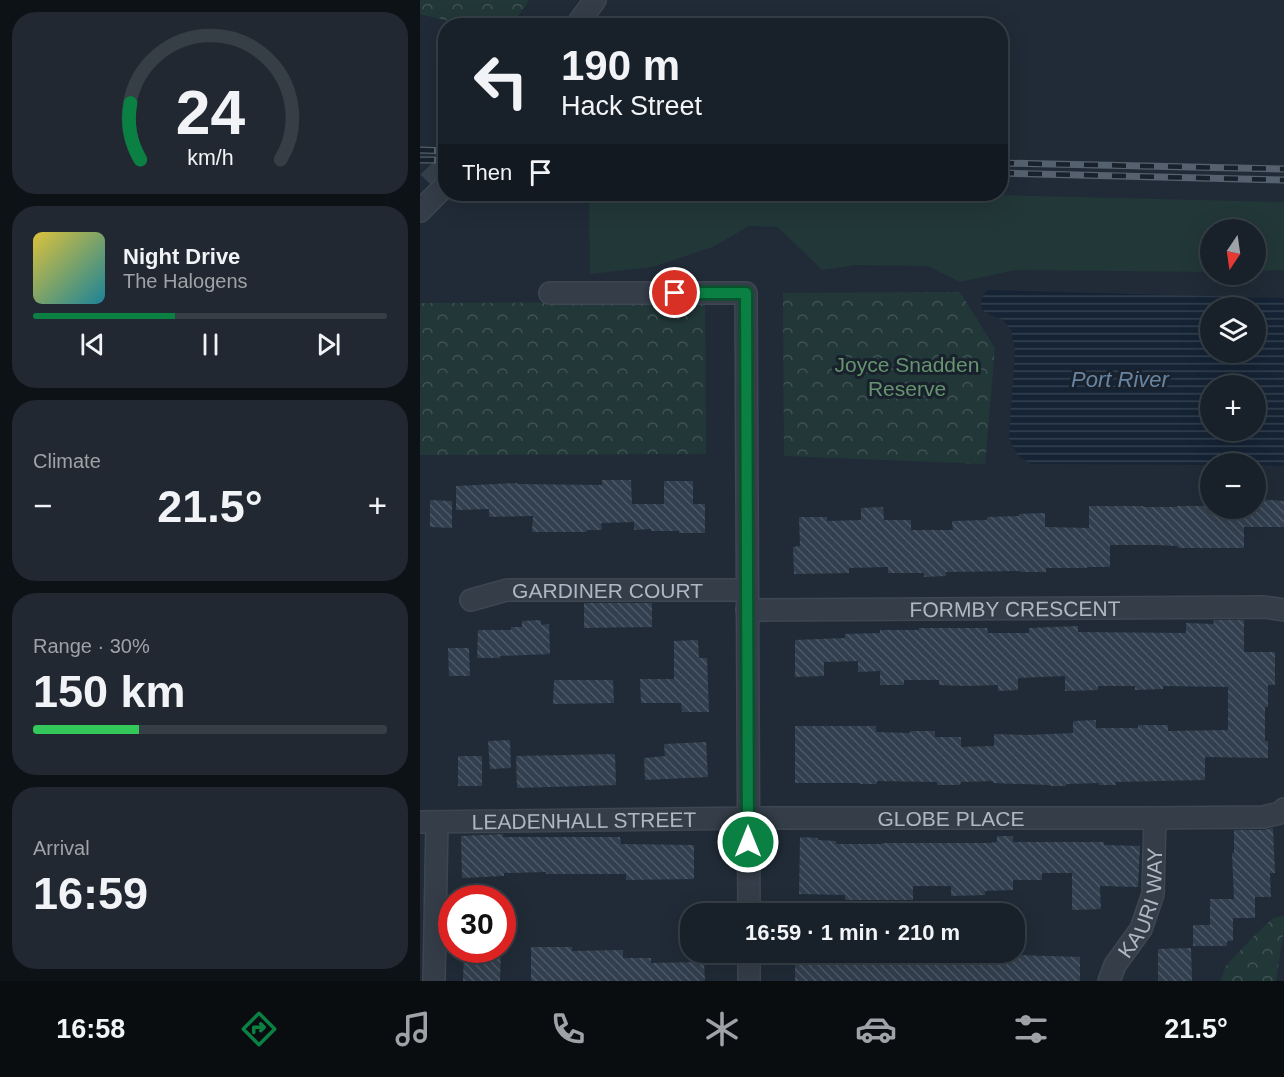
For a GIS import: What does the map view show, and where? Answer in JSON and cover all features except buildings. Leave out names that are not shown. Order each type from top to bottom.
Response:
[{"type":"street","points":[[582,18],[595,0]]},
{"type":"street","points":[[420,211],[431,186]]},
{"type":"street","points":[[550,293],[746,293],[749,903]]},
{"type":"street","name":"GARDINER COURT","points":[[471,600],[507,590],[747,600]]},
{"type":"street","name":"FORMBY CRESCENT","points":[[747,600],[1284,609]]},
{"type":"street","points":[[1155,818],[1263,817],[1280,813],[1284,809]]},
{"type":"street","name":"GLOBE PLACE","points":[[748,818],[1155,818]]},
{"type":"street","name":"LEADENHALL STREET","points":[[428,822],[748,818]]},
{"type":"street","name":"KAURI WAY","points":[[1109,981],[1115,965],[1140,929],[1153,894],[1155,818]]},
{"type":"street","points":[[428,822],[434,981]]},
{"type":"street","points":[[749,963],[749,981]]},
{"type":"green space","points":[[420,0],[529,0],[516,18],[438,18],[420,14]]},
{"type":"green space","points":[[1008,195],[1284,202],[1284,270],[1266,271],[1266,219],[1200,219],[1200,272],[1016,270],[960,282],[927,266],[856,265],[822,270],[778,227],[749,226],[713,247],[652,267],[590,274],[589,201],[1008,201]]},
{"type":"green space","name":"Joyce Snadden Reserve","points":[[960,292],[995,348],[985,464],[784,456],[783,293]]},
{"type":"green space","points":[[705,302],[706,454],[420,455],[420,303]]},
{"type":"green space","points":[[1284,916],[1276,981],[1220,981],[1226,966],[1253,937],[1273,918]]},
{"type":"water","name":"Port River","points":[[988,290],[1247,297],[1200,297],[1200,363],[1266,363],[1266,298],[1284,298],[1284,466],[1266,465],[1266,453],[1200,453],[1200,465],[1032,464],[1019,457],[1009,438],[1015,351],[1011,330],[1003,320],[986,313],[981,303],[983,295]]},
{"type":"tunnel","points":[[428,182],[438,172]]},
{"type":"railway","points":[[420,150],[438,151]]},
{"type":"railway","points":[[420,160],[438,160]]},
{"type":"railway","points":[[1008,163],[1284,169]]},
{"type":"railway","points":[[1008,173],[1284,180]]},
{"type":"route","points":[[675,293],[746,293],[748,842]]}]
